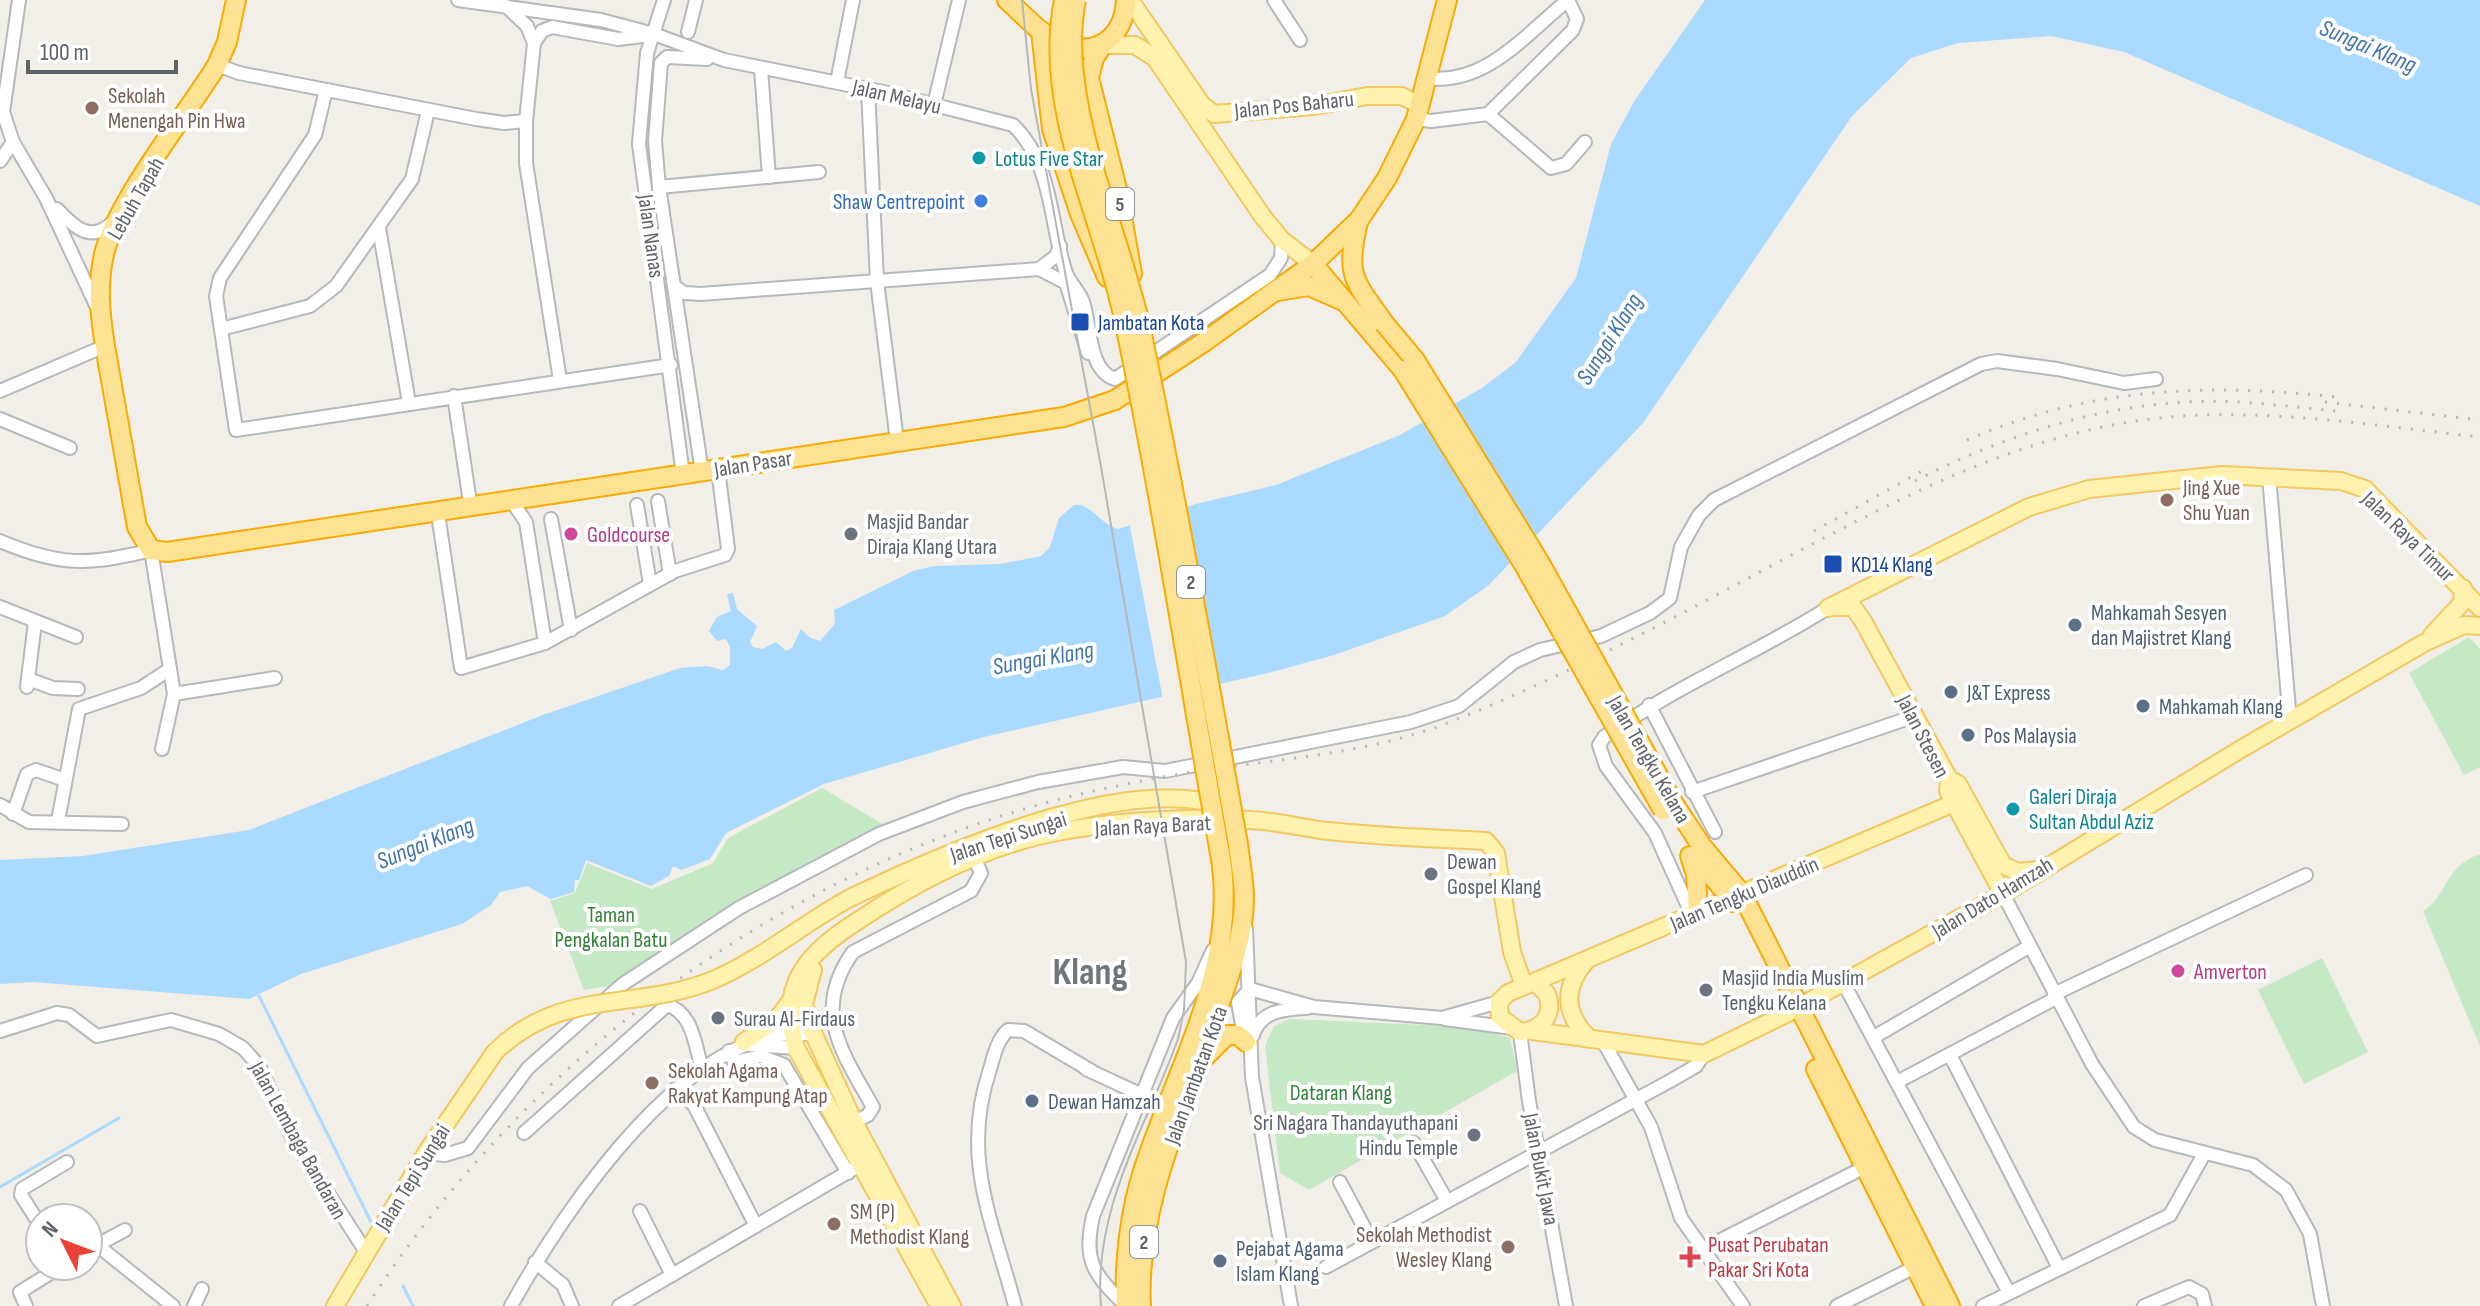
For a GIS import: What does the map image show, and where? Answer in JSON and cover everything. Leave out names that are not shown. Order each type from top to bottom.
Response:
[{"type":"highway","name":"Lebuh Tapah","points":[[151,550],[137,527],[100,316],[104,255],[119,218],[217,65],[227,42],[236,0]]},
{"type":"highway","points":[[1007,0],[1041,31],[1076,48],[1103,45]]},
{"type":"highway","name":"2","points":[[1064,0],[1060,19],[1061,82],[1082,171],[1132,321]]},
{"type":"highway","name":"2","points":[[1076,0],[1072,20],[1075,84],[1132,321]]},
{"type":"highway","name":"5","points":[[1128,0],[1121,26],[1103,45],[1090,69],[1091,89],[1120,204],[1132,321]]},
{"type":"highway","points":[[1359,220],[1387,178],[1418,112],[1447,0]]},
{"type":"highway","name":"5","points":[[1041,31],[1052,129],[1080,214],[1132,321]]},
{"type":"highway","name":"Jalan Pasar","points":[[151,550],[167,552],[438,516],[710,470],[1064,417],[1115,400],[1204,342],[1313,264],[1359,220]]},
{"type":"highway","name":"Jalan Tengku Kelana","points":[[1359,220],[1350,267],[1403,370],[1524,565],[1668,807],[1687,846],[1737,896]]},
{"type":"highway","name":"Jalan Tengku Kelana","points":[[1313,264],[1356,312],[1379,327]]},
{"type":"highway","points":[[1270,293],[1309,286],[1356,312]]},
{"type":"highway","name":"Jalan Jambatan Kota","points":[[1132,321],[1238,844],[1244,898],[1226,987],[1158,1179],[1145,1236],[1141,1306]]},
{"type":"highway","name":"Jalan Jambatan Kota","points":[[1126,1306],[1127,1256],[1144,1169],[1210,989],[1226,901],[1132,321]]},
{"type":"highway","name":"Jalan Tengku Kelana","points":[[1668,807],[1701,845],[1737,896],[1865,1167],[1935,1306]]},
{"type":"highway","points":[[1687,846],[1696,874],[1695,914]]},
{"type":"highway","name":"Jalan Tengku Kelana","points":[[1793,1010],[1950,1306]]},
{"type":"highway","points":[[1179,1118],[1207,1052],[1227,1035],[1238,1035],[1248,1044]]},
{"type":"main road","name":"Jalan Pos Baharu","points":[[1128,0],[1202,105],[1214,114],[1314,106],[1367,96],[1402,96],[1418,112]]},
{"type":"main road","name":"Jalan Pos Baharu","points":[[1103,45],[1135,45],[1148,52],[1282,240],[1313,264]]},
{"type":"main road","points":[[1206,134],[1214,114]]},
{"type":"main road","name":"Jalan Raya Timur","points":[[1828,608],[2018,512],[2052,499],[2141,481],[2222,475],[2341,481],[2365,489],[2480,608]]},
{"type":"main road","points":[[1863,621],[1860,598],[1871,584]]},
{"type":"main road","points":[[2424,643],[2462,603],[2463,588]]},
{"type":"main road","points":[[1828,608],[1847,605],[1863,621]]},
{"type":"main road","name":"Jalan Stesen","points":[[1863,621],[1949,779],[1948,791],[2003,894]]},
{"type":"main road","points":[[2424,643],[2464,625],[2480,626]]},
{"type":"main road","name":"Jalan Dato Hamzah","points":[[1704,1054],[1793,1010],[2003,894],[2038,870],[2424,643]]},
{"type":"main road","points":[[1949,779],[1958,784],[2003,865],[2018,872],[2038,870]]},
{"type":"main road","points":[[1173,796],[1176,822]]},
{"type":"main road","name":"Jalan Tepi Sungai","points":[[335,1306],[426,1153],[495,1052],[525,1026],[554,1012],[668,993],[709,981],[741,967],[850,898],[1004,834],[1110,806],[1173,796],[1211,802],[1262,821]]},
{"type":"main road","name":"Jalan Tengku Diauddin","points":[[1530,984],[1954,803]]},
{"type":"main road","name":"Jalan Raya Barat","points":[[952,1306],[868,1161],[826,1101],[793,1040],[792,999],[814,951],[894,898],[975,859],[1063,831],[1176,822],[1262,821],[1329,831],[1486,841]]},
{"type":"main road","name":"Jalan Bukit Jawa","points":[[1486,841],[1496,853],[1507,926],[1504,998],[1500,1017],[1522,1031],[1547,1018],[1550,1003],[1547,994],[1530,984],[1507,926]]},
{"type":"main road","name":"Jalan Raya Barat","points":[[843,930],[807,982],[804,1004],[814,1035],[854,1122],[868,1161],[939,1306]]},
{"type":"main road","points":[[1587,960],[1576,972],[1568,993],[1568,1006],[1579,1028],[1597,1040]]},
{"type":"main road","points":[[1504,998],[1530,984]]},
{"type":"main road","points":[[737,1047],[778,1018],[792,999]]},
{"type":"main road","points":[[1522,1031],[1704,1054]]},
{"type":"main road","points":[[826,1057],[810,1043],[804,1050],[826,1101]]},
{"type":"street","points":[[19,0],[3,112],[13,142],[46,198],[87,279],[100,316]]},
{"type":"street","name":"Jalan Melayu","points":[[458,0],[601,20],[654,34],[724,60],[837,82],[992,117],[1013,125],[1023,134],[1044,176],[1065,273],[1084,304],[1098,364],[1102,372],[1115,379],[1270,275],[1281,258],[1282,240]]},
{"type":"street","name":"Jalan Nanas","points":[[664,0],[644,72],[639,144],[671,365],[683,475]]},
{"type":"street","points":[[688,32],[696,0]]},
{"type":"street","points":[[837,82],[853,0]]},
{"type":"street","points":[[934,105],[959,0]]},
{"type":"street","points":[[1274,0],[1300,40]]},
{"type":"street","points":[[1418,112],[1431,121],[1488,114],[1573,30],[1577,19],[1568,0],[1491,65],[1463,78],[1427,78]]},
{"type":"street","points":[[506,6],[527,26],[534,43]]},
{"type":"street","points":[[560,380],[530,195],[526,121],[534,43],[542,31],[552,27],[618,39],[633,40],[654,34]]},
{"type":"street","name":"Jalan Nanas","points":[[670,574],[719,559],[728,549],[674,286],[659,187],[655,141],[661,63],[667,57],[674,56],[724,60]]},
{"type":"street","points":[[217,65],[428,111],[504,123],[526,121]]},
{"type":"street","points":[[761,69],[769,177]]},
{"type":"street","points":[[868,89],[877,281],[897,441]]},
{"type":"street","points":[[326,90],[315,135],[220,278],[216,296],[236,430],[671,365]]},
{"type":"street","points":[[221,329],[299,309],[321,299],[336,286],[412,179],[428,111]]},
{"type":"street","points":[[1488,114],[1551,168],[1566,164],[1585,142]]},
{"type":"street","points":[[0,161],[13,142]]},
{"type":"street","points":[[659,187],[819,172]]},
{"type":"street","points":[[46,198],[81,232],[101,232],[119,218]]},
{"type":"street","points":[[379,228],[409,403]]},
{"type":"street","points":[[1039,269],[1056,256],[1060,246]]},
{"type":"street","points":[[674,286],[684,293],[701,294],[1039,269],[1066,283],[1098,374],[1105,382],[1129,390]]},
{"type":"street","points":[[0,391],[105,346]]},
{"type":"street","points":[[426,1153],[445,1155],[468,1148],[528,1068],[635,976],[748,903],[879,834],[963,802],[1038,782],[1123,767],[1165,771],[1411,722],[1459,706],[1514,662],[1540,650],[1601,636],[1650,613],[1670,598],[1681,547],[1699,515],[1714,500],[1787,466],[1981,364],[1997,361],[2035,366],[2124,383],[2156,379]]},
{"type":"street","points":[[454,396],[471,509]]},
{"type":"street","points":[[0,419],[70,448]]},
{"type":"street","points":[[2269,476],[2290,721]]},
{"type":"street","points":[[438,516],[461,668],[545,643],[670,574],[658,501]]},
{"type":"street","points":[[513,503],[526,522],[545,643]]},
{"type":"street","points":[[637,505],[650,584]]},
{"type":"street","points":[[551,519],[571,630]]},
{"type":"street","points":[[0,541],[30,554],[80,564],[151,550],[174,694],[162,749]]},
{"type":"street","points":[[0,607],[76,637]]},
{"type":"street","points":[[1695,914],[1655,833],[1606,766],[1599,745],[1604,737],[1649,705],[1778,638],[1828,608]]},
{"type":"street","points":[[35,622],[28,683],[78,689]]},
{"type":"street","points":[[58,821],[79,709],[141,688],[170,669]]},
{"type":"street","points":[[174,694],[275,678]]},
{"type":"street","points":[[1649,705],[1715,832]]},
{"type":"street","points":[[1692,792],[1915,716]]},
{"type":"street","points":[[13,814],[27,774],[36,770],[65,780]]},
{"type":"street","points":[[0,805],[29,822],[122,824]]},
{"type":"street","points":[[854,1122],[868,1115],[873,1107],[831,1019],[832,991],[842,968],[853,952],[971,891],[981,873],[975,859]]},
{"type":"street","points":[[1897,1082],[2055,996],[2306,875]]},
{"type":"street","points":[[2003,894],[2092,1064],[2134,1127],[2155,1140],[2253,1165],[2286,1190],[2310,1234],[2323,1306]]},
{"type":"street","points":[[1244,898],[1250,989],[1238,1002],[1248,1044],[1247,1067],[1252,1077],[1291,1306]]},
{"type":"street","points":[[1126,1306],[1097,1277],[1091,1263],[1089,1236],[1093,1216],[1173,1018],[1198,983],[1222,931]]},
{"type":"street","points":[[1874,1037],[2030,946]]},
{"type":"street","points":[[1248,970],[1269,993]]},
{"type":"street","points":[[1843,982],[2009,1293]]},
{"type":"street","points":[[1250,989],[1314,1007]]},
{"type":"street","points":[[1442,1018],[1504,998]]},
{"type":"street","points":[[524,1133],[667,1005],[679,1009],[690,1027],[702,1069]]},
{"type":"street","points":[[1248,1044],[1256,1025],[1277,1010],[1314,1007],[1442,1018],[1522,1031]]},
{"type":"street","name":"Jalan Lembaga Bandaran","points":[[0,1031],[57,1013],[69,1015],[97,1036],[171,1020],[219,1034],[243,1048],[259,1066],[293,1139],[369,1246]]},
{"type":"street","points":[[1015,1306],[979,1183],[977,1138],[980,1100],[999,1041],[1010,1029],[1024,1031],[1093,1072],[1142,1095]]},
{"type":"street","name":"Jalan Bukit Jawa","points":[[1522,1031],[1566,1306]]},
{"type":"street","points":[[511,1306],[535,1262],[608,1163],[675,1089],[737,1047],[814,1035]]},
{"type":"street","points":[[1597,1040],[1626,1088],[1637,1098],[1670,1177],[1681,1218],[1743,1306]]},
{"type":"street","points":[[737,1047],[734,1062],[761,1056],[771,1057],[784,1065],[848,1173]]},
{"type":"street","points":[[1326,1267],[1696,1066],[1704,1054]]},
{"type":"street","points":[[1950,1055],[2059,1268]]},
{"type":"street","points":[[1125,1088],[1150,1073]]},
{"type":"street","points":[[675,1089],[694,1105],[756,1226]]},
{"type":"street","points":[[1414,1143],[1447,1201]]},
{"type":"street","points":[[1983,1306],[2170,1215],[2204,1154]]},
{"type":"street","points":[[619,1306],[868,1161]]},
{"type":"street","points":[[25,1202],[21,1195],[22,1189],[67,1162]]},
{"type":"street","points":[[1705,1248],[1865,1167]]},
{"type":"street","points":[[1340,1182],[1372,1242]]},
{"type":"street","points":[[640,1211],[672,1275]]},
{"type":"street","points":[[104,1241],[125,1230]]},
{"type":"street","points":[[104,1256],[173,1306]]},
{"type":"street","points":[[535,1262],[563,1285],[572,1306]]},
{"type":"street","points":[[1837,1306],[1915,1267]]},
{"type":"street","points":[[26,1306],[19,1297],[20,1292],[36,1282]]},
{"type":"street","points":[[2144,1306],[2189,1287],[2202,1294],[2205,1306]]},
{"type":"street","points":[[194,1306],[202,1289]]},
{"type":"green space","points":[[2469,637],[2480,649],[2480,767],[2464,775],[2409,673]]},
{"type":"green space","name":"Taman Pengkalan Batu","points":[[822,788],[884,825],[710,917],[609,986],[584,990],[550,901],[575,893],[587,863],[652,889],[713,863],[728,838]]},
{"type":"green space","points":[[2480,854],[2480,1046],[2423,911],[2431,905],[2459,866]]},
{"type":"green space","points":[[2322,958],[2368,1052],[2304,1084],[2258,990]]},
{"type":"green space","name":"Dataran Klang","points":[[1290,1019],[1470,1027],[1510,1038],[1517,1071],[1309,1190],[1280,1173],[1265,1046],[1274,1026]]},
{"type":"water","name":"Sungai Klang","points":[[1705,0],[2480,0],[2480,206],[2124,52],[2051,36],[1958,43],[1911,58],[1852,116],[1643,423],[1489,585],[1445,616],[1334,655],[1268,673],[984,737],[824,784],[726,833],[710,859],[681,870],[673,866],[669,876],[651,886],[586,860],[579,880],[575,880],[574,892],[551,899],[527,886],[500,892],[491,905],[462,924],[301,974],[249,999],[33,982],[0,984],[0,860],[83,856],[249,830],[543,715],[680,668],[707,666],[723,670],[730,665],[730,647],[726,639],[717,641],[709,631],[717,617],[731,611],[727,594],[733,593],[737,609],[757,626],[750,642],[753,647],[762,649],[776,642],[786,651],[792,648],[801,629],[810,638],[820,641],[835,624],[834,610],[913,571],[934,566],[1000,564],[1041,556],[1050,547],[1059,518],[1074,505],[1085,507],[1118,529],[1196,504],[1276,485],[1400,435],[1482,388],[1516,362],[1576,278],[1611,144],[1635,100]]},
{"type":"pier","points":[[1183,504],[1218,688],[1163,700],[1129,521]]},
{"type":"waterway","points":[[259,996],[371,1222]]},
{"type":"waterway","points":[[0,1187],[119,1118]]},
{"type":"waterway","points":[[403,1286],[413,1306]]},
{"type":"tram line","points":[[1022,0],[1031,89],[1100,461],[1186,962],[1184,1010],[1178,1039],[1113,1202],[1105,1235],[1101,1306]]},
{"type":"railway","points":[[1967,440],[2058,409],[2149,393],[2241,390],[2337,397]]},
{"type":"railway","points":[[1915,481],[2031,432],[2113,411],[2197,402],[2239,402],[2337,411]]},
{"type":"railway","points":[[2325,402],[2480,420]]},
{"type":"railway","points":[[367,1306],[430,1217],[502,1133],[582,1057],[668,987],[760,926],[858,873],[959,830],[1099,790],[1187,773],[1360,748],[1450,722],[1618,646],[1918,491],[2011,453],[2059,438],[2108,426],[2198,415],[2320,419],[2480,437]]},
{"type":"railway","points":[[1814,531],[1922,471]]},
{"type":"place","name":"Sekolah Menengah Pin Hwa","points":[[92,108]]},
{"type":"place","name":"Lotus Five Star","points":[[979,158]]},
{"type":"place","name":"Shaw Centrepoint","points":[[981,201]]},
{"type":"place","name":"Jambatan Kota","points":[[1080,322]]},
{"type":"place","name":"Jing Xue Shu Yuan","points":[[2167,500]]},
{"type":"place","name":"Goldcourse","points":[[571,534]]},
{"type":"place","name":"Masjid Bandar Diraja Klang Utara","points":[[851,534]]},
{"type":"place","name":"KD14 Klang","points":[[1833,564]]},
{"type":"place","name":"Mahkamah Sesyen dan Majistret Klang","points":[[2075,625]]},
{"type":"place","name":"J&T Express","points":[[1951,692]]},
{"type":"place","name":"Mahkamah Klang","points":[[2143,706]]},
{"type":"place","name":"Pos Malaysia","points":[[1968,735]]},
{"type":"place","name":"Galeri Diraja Sultan Abdul Aziz","points":[[2013,809]]},
{"type":"place","name":"Dewan Gospel Klang","points":[[1431,874]]},
{"type":"place","name":"Amverton","points":[[2178,971]]},
{"type":"place","name":"Masjid India Muslim Tengku Kelana","points":[[1706,990]]},
{"type":"place","name":"Surau Al-Firdaus","points":[[718,1018]]},
{"type":"place","name":"Sekolah Agama Rakyat Kampung Atap","points":[[652,1083]]},
{"type":"place","name":"Dewan Hamzah","points":[[1032,1101]]},
{"type":"place","name":"Sri Nagara Thandayuthapani Hindu Temple","points":[[1474,1135]]},
{"type":"place","name":"SM (P) Methodist Klang","points":[[834,1224]]},
{"type":"place","name":"Sekolah Methodist Wesley Klang","points":[[1508,1247]]},
{"type":"place","name":"Pusat Perubatan Pakar Sri Kota","points":[[1690,1257]]},
{"type":"place","name":"Pejabat Agama Islam Klang","points":[[1220,1261]]},
{"type":"district","name":"Klang","points":[[1090,971]]}]
